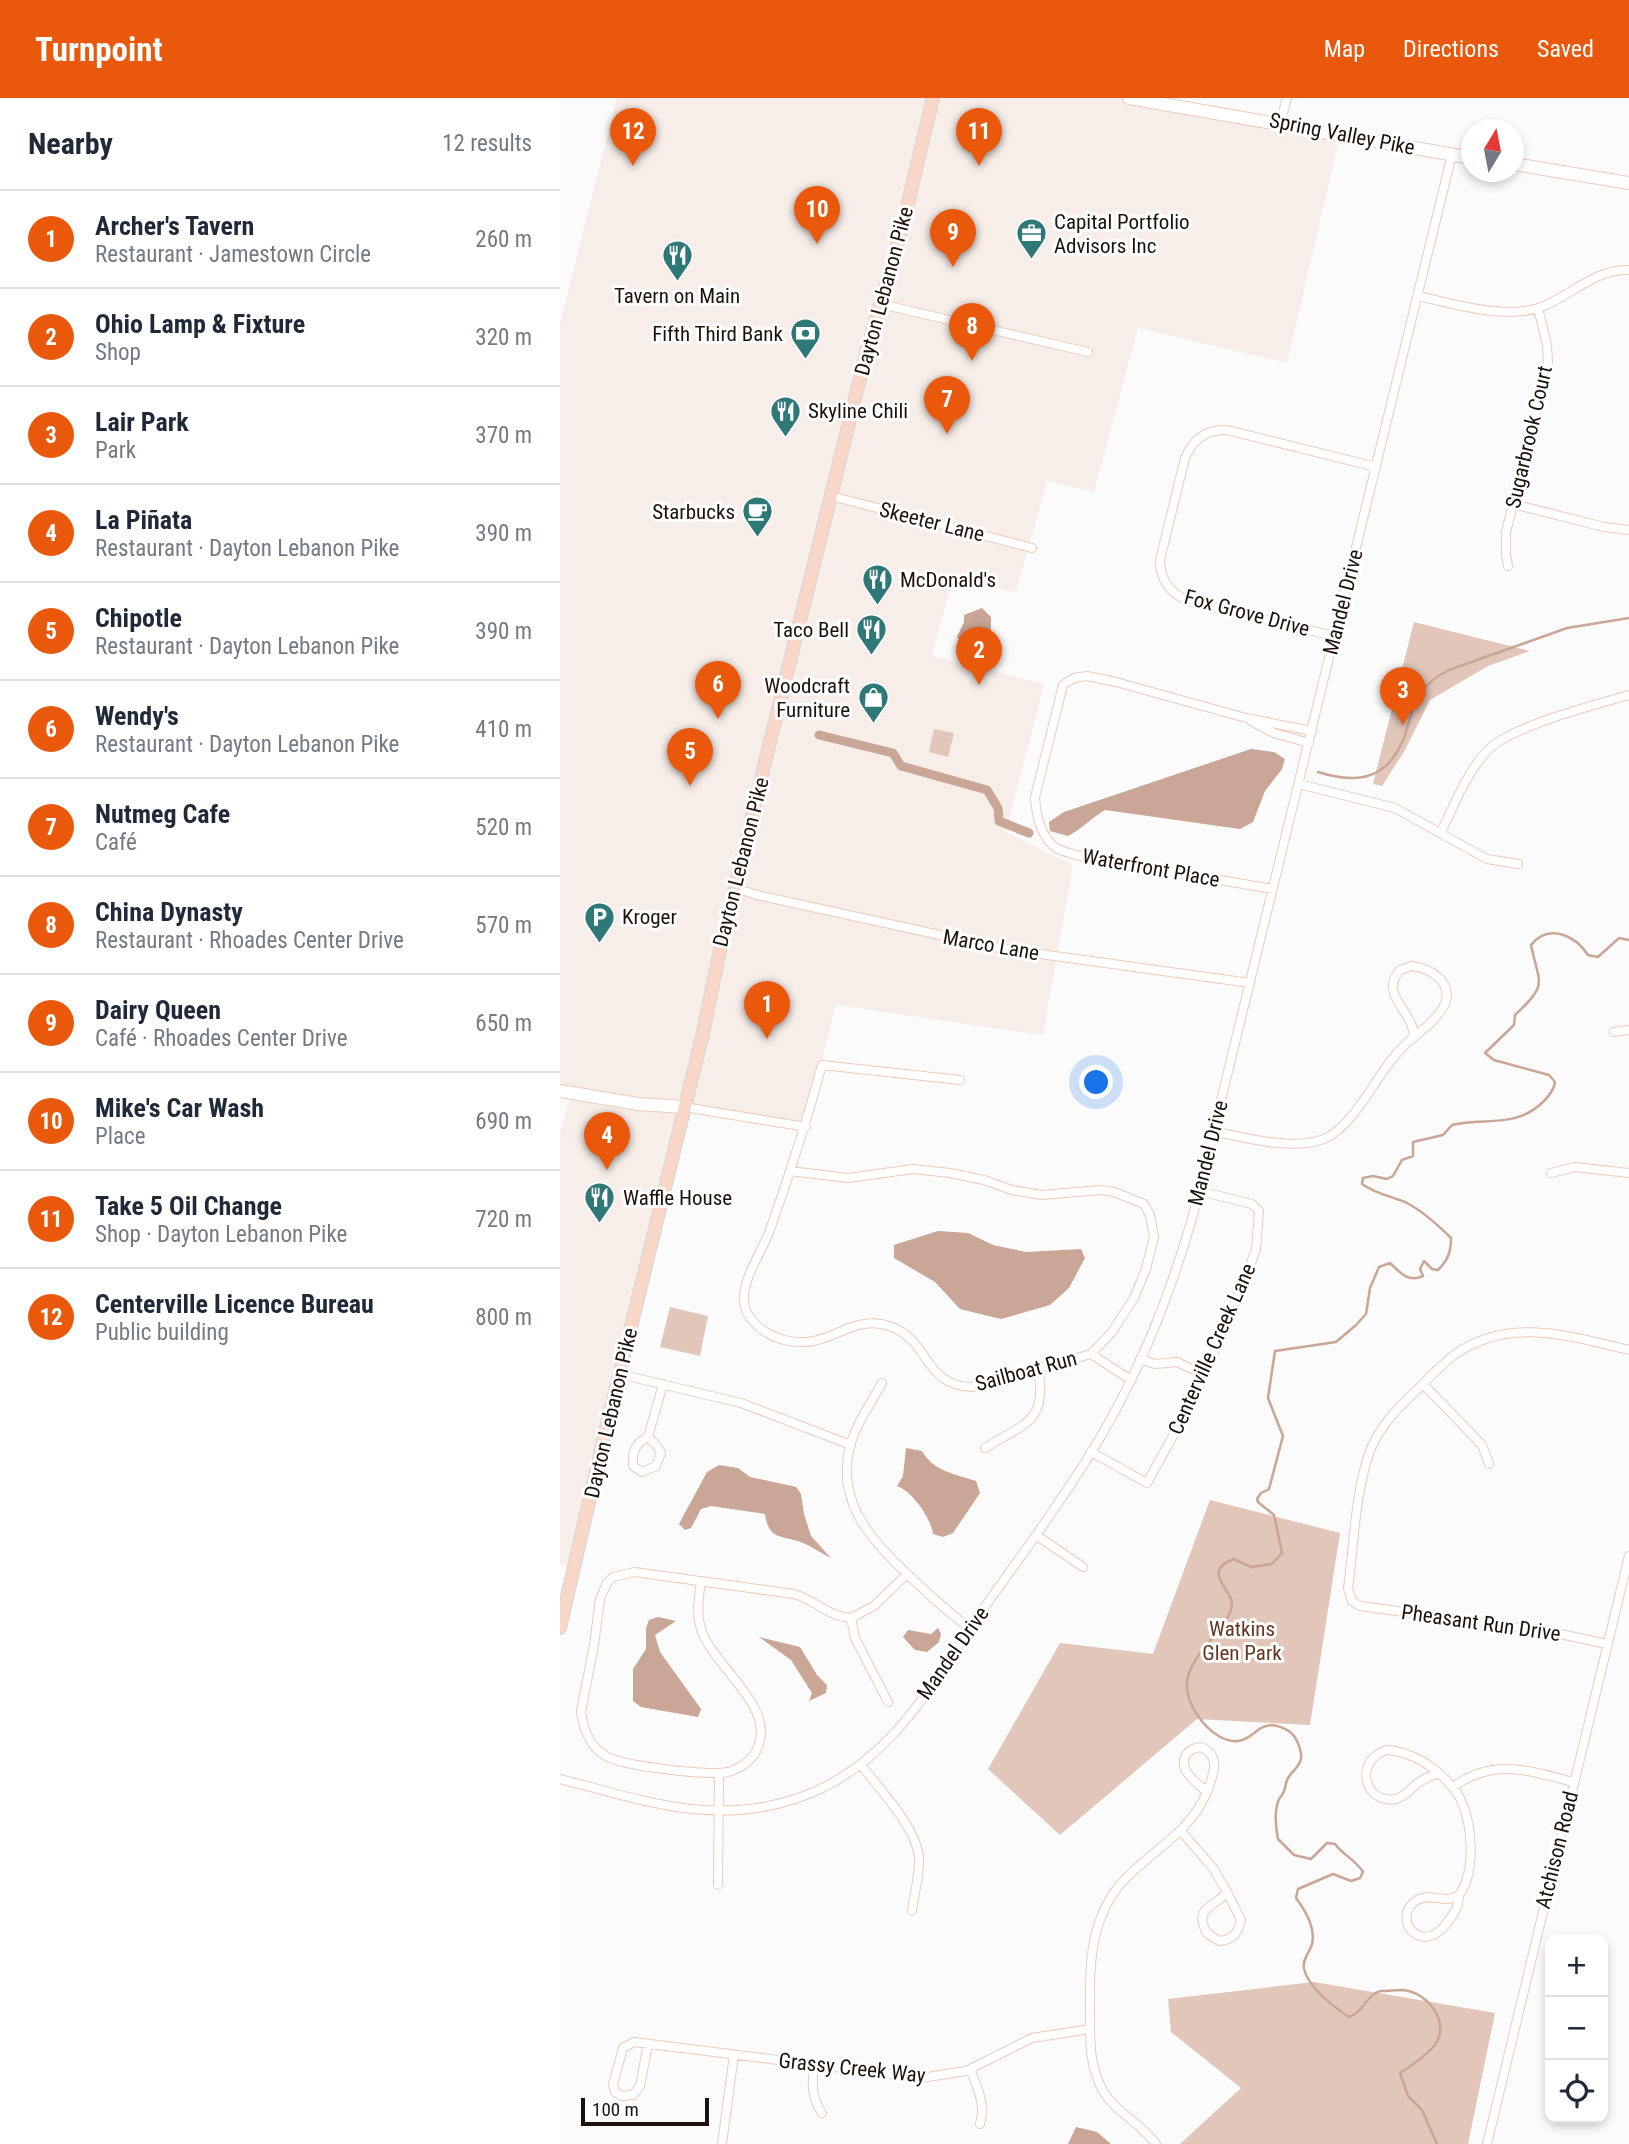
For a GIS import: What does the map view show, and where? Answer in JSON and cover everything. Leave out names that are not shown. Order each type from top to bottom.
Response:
[{"type":"main road","name":"Dayton Lebanon Pike","points":[[560,1628],[703,1033],[718,959],[831,496],[902,228],[933,98]]},
{"type":"street","name":"Spring Valley Pike","points":[[1129,98],[1461,156]]},
{"type":"street","points":[[1280,124],[1287,98]]},
{"type":"street","name":"Mandel Drive","points":[[560,1779],[673,1807],[719,1812],[755,1809],[798,1798],[820,1790],[862,1766],[900,1729],[1036,1535],[1091,1452],[1131,1380],[1176,1269],[1199,1191],[1452,155]]},
{"type":"street","points":[[1524,166],[1629,183]]},
{"type":"street","points":[[1418,296],[1517,312],[1538,308],[1607,272],[1629,270]]},
{"type":"street","points":[[880,304],[1088,352]]},
{"type":"street","name":"Sugarbrook Court","points":[[1508,566],[1505,543],[1548,362],[1547,345],[1538,308]]},
{"type":"street","name":"Fox Grove Drive","points":[[1334,636],[1188,601],[1168,588],[1162,576],[1160,560],[1185,458],[1199,437],[1211,431],[1227,430],[1376,467]]},
{"type":"street","name":"Skeeter Lane","points":[[831,496],[1032,548]]},
{"type":"street","points":[[1513,504],[1604,527],[1629,530]]},
{"type":"street","name":"Waterfront Place","points":[[1273,889],[1080,856],[1055,848],[1036,813],[1035,797],[1063,685],[1074,678],[1087,676],[1116,682],[1246,718],[1312,731]]},
{"type":"street","points":[[1441,832],[1477,763],[1500,740],[1517,731],[1629,695]]},
{"type":"street","name":"Waterfront Place","points":[[1246,718],[1274,733],[1309,743]]},
{"type":"street","points":[[1299,784],[1395,808],[1488,859],[1518,864]]},
{"type":"street","name":"Marco Lane","points":[[736,888],[757,895],[1004,949],[1250,983]]},
{"type":"street","points":[[1213,1131],[1302,1144],[1320,1141],[1331,1135],[1351,1116],[1387,1064],[1437,1017],[1447,996],[1445,986],[1436,975],[1412,966],[1400,970],[1393,980],[1392,993],[1413,1025],[1414,1037]]},
{"type":"street","points":[[1614,1032],[1629,1030]]},
{"type":"street","name":"Sailboat Run","points":[[790,1171],[848,1178],[914,1169],[926,1170],[961,1175],[1041,1195],[1101,1190],[1114,1192],[1144,1204],[1150,1215],[1154,1237],[1146,1269],[1134,1298],[1112,1332],[1091,1354],[972,1387],[957,1387],[939,1377],[913,1339],[897,1328],[862,1324],[821,1341],[804,1343],[770,1335],[757,1325],[747,1312],[744,1298],[749,1277],[769,1231],[790,1171],[806,1127],[821,1065],[960,1080]]},
{"type":"street","points":[[560,1091],[638,1104],[684,1107],[806,1127]]},
{"type":"street","points":[[1550,1172],[1574,1167],[1629,1173]]},
{"type":"street","name":"Centerville Creek Lane","points":[[1091,1452],[1147,1483],[1168,1448],[1204,1375],[1256,1250],[1259,1211],[1252,1204],[1199,1191]]},
{"type":"street","points":[[1489,1464],[1482,1445],[1423,1384],[1453,1356],[1498,1335],[1542,1331],[1629,1350]]},
{"type":"street","points":[[1091,1354],[1131,1380]]},
{"type":"street","points":[[1140,1359],[1150,1363],[1177,1362],[1204,1375]]},
{"type":"street","points":[[985,1448],[1033,1418],[1040,1405],[1042,1390],[1038,1369]]},
{"type":"street","points":[[620,1374],[741,1403],[851,1444]]},
{"type":"street","points":[[882,1383],[851,1444],[847,1482],[854,1509],[862,1526],[874,1541],[937,1603],[970,1629]]},
{"type":"street","points":[[648,1437],[663,1384]]},
{"type":"street","name":"Pheasant Run Drive","points":[[1423,1384],[1389,1419],[1369,1454],[1359,1502],[1348,1588],[1354,1603],[1551,1632],[1607,1644]]},
{"type":"street","points":[[1036,1535],[1083,1567]]},
{"type":"street","name":"Atchison Road","points":[[1487,2144],[1629,1556]]},
{"type":"street","points":[[701,1581],[698,1616],[703,1634],[710,1648],[750,1700],[761,1723],[758,1747],[748,1762],[730,1772],[719,1773],[643,1766],[608,1758],[591,1741],[582,1720],[581,1710],[600,1599],[607,1583],[613,1577],[627,1572],[701,1581],[794,1594],[805,1597],[831,1613],[851,1618],[874,1606],[907,1574]]},
{"type":"street","points":[[851,1618],[855,1638],[888,1702]]},
{"type":"street","points":[[1156,2144],[1118,2110],[1104,2091],[1093,2066],[1090,2029],[1091,1955],[1105,1907],[1125,1878],[1181,1830],[1195,1815],[1207,1792],[1215,1762],[1211,1752],[1197,1747],[1185,1757],[1184,1767],[1207,1792]]},
{"type":"street","points":[[1439,1773],[1417,1784],[1401,1797],[1388,1800],[1370,1789],[1366,1775],[1369,1762],[1375,1755],[1387,1750],[1395,1751],[1417,1759],[1439,1773],[1453,1787],[1460,1798],[1466,1818],[1470,1856],[1468,1874],[1457,1908],[1438,1934],[1425,1937],[1416,1935],[1409,1928],[1409,1910],[1418,1899],[1429,1897],[1449,1900],[1459,1895]]},
{"type":"street","points":[[862,1766],[907,1825],[917,1845],[919,1866],[912,1911]]},
{"type":"street","points":[[1453,1787],[1482,1771],[1504,1768],[1574,1782]]},
{"type":"street","points":[[718,1885],[719,1773]]},
{"type":"street","points":[[1181,1830],[1213,1868],[1227,1892],[1241,1920],[1237,1933],[1229,1939],[1219,1941],[1207,1933],[1202,1917],[1206,1908],[1227,1892]]},
{"type":"street","name":"Grassy Creek Way","points":[[648,2044],[921,2078],[970,2069],[1032,2038],[1090,2029]]},
{"type":"street","points":[[635,2042],[648,2044],[640,2086],[633,2095],[622,2096],[615,2092],[613,2084],[623,2048],[635,2042]]},
{"type":"street","points":[[722,2144],[734,2055]]},
{"type":"street","points":[[814,2065],[812,2090],[816,2105],[822,2113]]},
{"type":"street","points":[[970,2069],[981,2097],[983,2108],[980,2124]]},
{"type":"shaded area","points":[[617,98],[1173,98],[1171,104],[1340,136],[1287,363],[1138,328],[1094,492],[1047,481],[1016,592],[952,580],[932,656],[1044,684],[1006,832],[1073,865],[1043,1035],[836,1005],[806,1127],[684,1107],[574,1568],[560,1564],[560,1134],[571,1094],[560,1092],[560,323]]},
{"type":"shaded area","points":[[982,608],[991,617],[991,630],[979,650],[966,648],[957,637],[964,622],[964,615]]},
{"type":"shaded area","points":[[1251,749],[1274,752],[1285,759],[1282,769],[1265,791],[1253,822],[1240,829],[1105,810],[1068,836],[1050,831],[1049,822],[1064,812]]},
{"type":"shaded area","points":[[938,1231],[968,1233],[993,1245],[1026,1252],[1081,1249],[1085,1258],[1069,1288],[1050,1305],[1001,1319],[960,1309],[935,1282],[894,1258],[894,1245]]},
{"type":"shaded area","points":[[906,1448],[922,1451],[938,1467],[976,1481],[980,1493],[953,1533],[943,1537],[933,1534],[929,1520],[920,1506],[909,1493],[897,1486],[903,1476]]},
{"type":"shaded area","points":[[719,1465],[738,1468],[750,1477],[796,1487],[801,1494],[811,1536],[831,1558],[801,1542],[777,1535],[769,1528],[765,1514],[711,1506],[701,1509],[691,1528],[685,1530],[679,1524],[707,1472]]},
{"type":"shaded area","points":[[658,1617],[676,1621],[655,1635],[660,1652],[701,1709],[698,1717],[641,1707],[633,1701],[633,1669],[646,1649],[646,1628],[649,1620]]},
{"type":"shaded area","points":[[938,1628],[941,1634],[939,1642],[927,1652],[915,1650],[903,1637],[908,1630],[931,1634]]},
{"type":"shaded area","points":[[759,1637],[800,1647],[817,1675],[827,1685],[826,1693],[809,1701],[812,1693],[791,1660]]},
{"type":"shaded area","points":[[1076,2127],[1097,2132],[1111,2144],[1068,2144]]},
{"type":"green space","points":[[1414,622],[1530,651],[1488,666],[1430,700],[1405,750],[1382,786],[1373,784]]},
{"type":"green space","points":[[934,729],[954,733],[948,757],[929,752]]},
{"type":"green space","points":[[670,1307],[708,1316],[700,1356],[660,1347]]},
{"type":"green space","name":"Watkins Glen Park","points":[[1210,1500],[1340,1533],[1310,1725],[1197,1719],[1060,1835],[988,1769],[1060,1643],[1153,1654]]},
{"type":"green space","points":[[1314,1982],[1495,2013],[1468,2144],[1180,2144],[1241,2088],[1171,2032],[1168,1999]]},
{"type":"waterway","points":[[1318,772],[1359,778],[1381,769],[1398,750],[1420,694],[1433,680],[1449,670],[1567,628],[1629,618]]},
{"type":"waterway","points":[[819,735],[893,753],[901,766],[987,790],[998,808],[999,821],[1029,833]]},
{"type":"waterway","points":[[1437,2144],[1422,2110],[1408,2096],[1400,2073],[1434,2046],[1440,2028],[1435,2010],[1421,1996],[1412,1992],[1381,1991],[1372,1995],[1358,2012],[1349,2017],[1316,1990],[1304,1969],[1313,1938],[1306,1913],[1296,1898],[1298,1889],[1333,1874],[1351,1881],[1360,1878],[1363,1872],[1335,1844],[1327,1843],[1311,1859],[1294,1855],[1278,1839],[1276,1820],[1279,1799],[1288,1778],[1301,1759],[1295,1737],[1287,1730],[1271,1725],[1238,1741],[1219,1736],[1210,1730],[1195,1712],[1187,1691],[1187,1682],[1194,1662],[1231,1610],[1230,1596],[1219,1576],[1219,1570],[1234,1559],[1251,1567],[1272,1564],[1282,1553],[1274,1515],[1257,1499],[1269,1489],[1283,1436],[1268,1398],[1275,1351],[1336,1342],[1366,1314],[1370,1288],[1379,1267],[1390,1263],[1405,1276],[1418,1278],[1423,1276],[1420,1269],[1424,1261],[1432,1269],[1438,1270],[1448,1256],[1451,1238],[1441,1228],[1411,1205],[1362,1184],[1363,1178],[1373,1176],[1387,1179],[1393,1176],[1402,1160],[1413,1156],[1413,1142],[1443,1135],[1452,1125],[1512,1119],[1533,1110],[1544,1101],[1555,1082],[1549,1075],[1494,1060],[1485,1053],[1514,1025],[1515,1015],[1537,990],[1539,983],[1531,945],[1545,934],[1561,934],[1576,942],[1588,955],[1598,957],[1619,938],[1629,940]]},
{"type":"place","name":"Centerville Licence Bureau","points":[[633,166]]},
{"type":"place","name":"Take 5 Oil Change","points":[[979,166]]},
{"type":"place","name":"Mike's Car Wash","points":[[817,244]]},
{"type":"place","name":"Capital Portfolio Advisors Inc","points":[[1031,261]]},
{"type":"place","name":"Dairy Queen","points":[[953,267]]},
{"type":"place","name":"Tavern on Main","points":[[677,283]]},
{"type":"place","name":"Fifth Third Bank","points":[[806,361]]},
{"type":"place","name":"China Dynasty","points":[[972,361]]},
{"type":"place","name":"Nutmeg Cafe","points":[[947,434]]},
{"type":"place","name":"Skyline Chili","points":[[785,438]]},
{"type":"place","name":"Starbucks","points":[[758,539]]},
{"type":"place","name":"McDonald's","points":[[877,607]]},
{"type":"place","name":"Taco Bell","points":[[872,657]]},
{"type":"place","name":"Ohio Lamp & Fixture","points":[[979,685]]},
{"type":"place","name":"Wendy's","points":[[718,719]]},
{"type":"place","name":"Woodcraft Furniture","points":[[873,725]]},
{"type":"place","name":"Lair Park","points":[[1403,725]]},
{"type":"place","name":"Chipotle","points":[[690,786]]},
{"type":"place","name":"Kroger","points":[[599,944]]},
{"type":"place","name":"Archer's Tavern","points":[[767,1039]]},
{"type":"place","name":"La Piñata","points":[[607,1170]]},
{"type":"place","name":"Waffle House","points":[[600,1225]]}]
